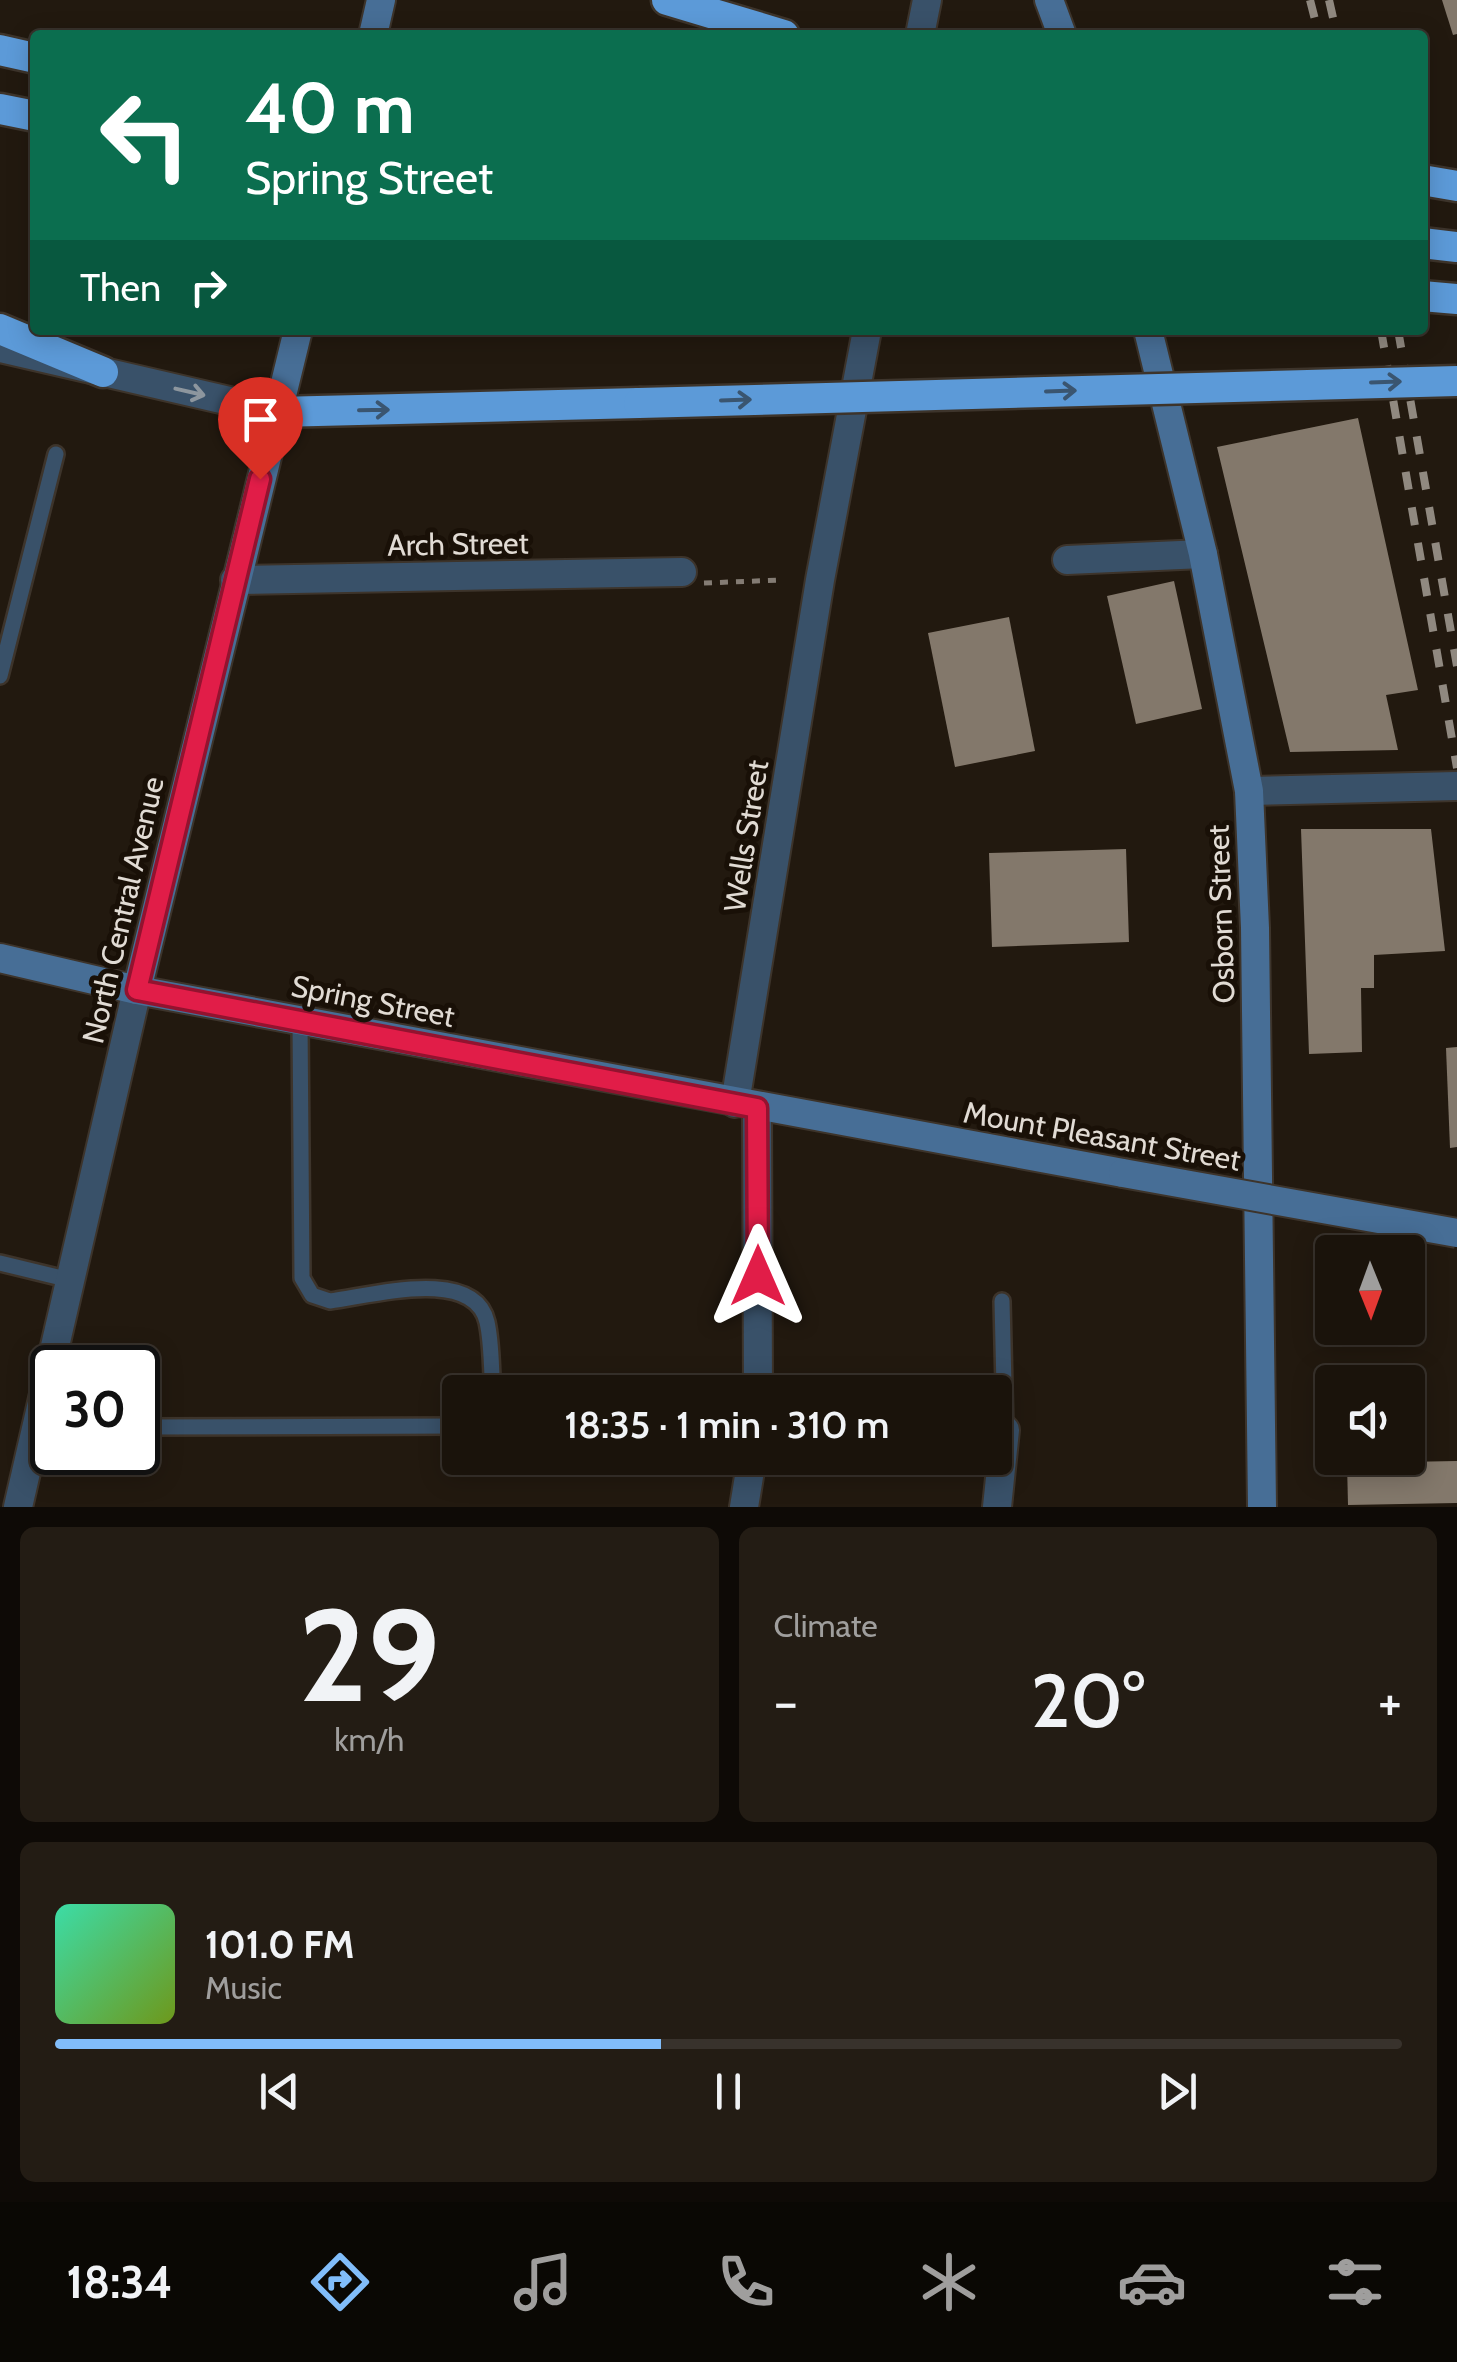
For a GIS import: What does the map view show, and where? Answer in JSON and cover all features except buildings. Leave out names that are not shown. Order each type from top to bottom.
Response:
[{"type":"highway","points":[[667,0],[767,30]]},
{"type":"highway","points":[[0,50],[30,57]]},
{"type":"highway","points":[[0,109],[30,115]]},
{"type":"highway","points":[[1428,181],[1457,186]]},
{"type":"highway","points":[[1428,244],[1457,247]]},
{"type":"highway","points":[[1428,297],[1457,299]]},
{"type":"highway","points":[[0,329],[103,372]]},
{"type":"highway","points":[[276,412],[1457,380]]},
{"type":"main road","points":[[374,30],[382,0]]},
{"type":"main road","points":[[1049,0],[1060,30]]},
{"type":"main road","name":"North Central Avenue","points":[[137,990],[297,335]]},
{"type":"main road","name":"Osborn Street","points":[[1149,335],[1203,554],[1249,790],[1256,948],[1262,1507]]},
{"type":"main road","name":"Spring Street","points":[[0,958],[137,990],[746,1105]]},
{"type":"main road","name":"Mount Pleasant Street","points":[[746,1105],[1457,1233]]},
{"type":"street","points":[[921,30],[927,0]]},
{"type":"street","name":"Wells Street","points":[[757,1375],[746,1105],[820,580],[865,335]]},
{"type":"street","points":[[0,348],[276,412]]},
{"type":"street","points":[[1067,560],[1203,554]]},
{"type":"street","name":"Arch Street","points":[[235,580],[693,578]]},
{"type":"street","points":[[1249,790],[1457,786]]},
{"type":"street","name":"North Central Avenue","points":[[59,1345],[137,990]]},
{"type":"street","name":"North Central Avenue","points":[[18,1507],[30,1469]]},
{"type":"street","points":[[744,1507],[749,1475]]},
{"type":"street","points":[[997,1507],[998,1475]]},
{"type":"lane","points":[[0,676],[56,454]]},
{"type":"lane","points":[[300,1020],[302,1278],[312,1295],[330,1301],[444,1287],[472,1297],[486,1318],[491,1375]]},
{"type":"lane","points":[[0,1263],[70,1280]]},
{"type":"lane","points":[[1001,1375],[1002,1301]]},
{"type":"lane","points":[[160,1428],[442,1426]]},
{"type":"path","points":[[693,578],[781,580]]},
{"type":"railway","points":[[1310,0],[1318,30]]},
{"type":"railway","points":[[1329,0],[1336,30]]},
{"type":"railway","points":[[1382,335],[1457,768]]},
{"type":"railway","points":[[1399,335],[1457,666]]},
{"type":"route","points":[[260,479],[137,990],[757,1108],[758,1276]]}]
